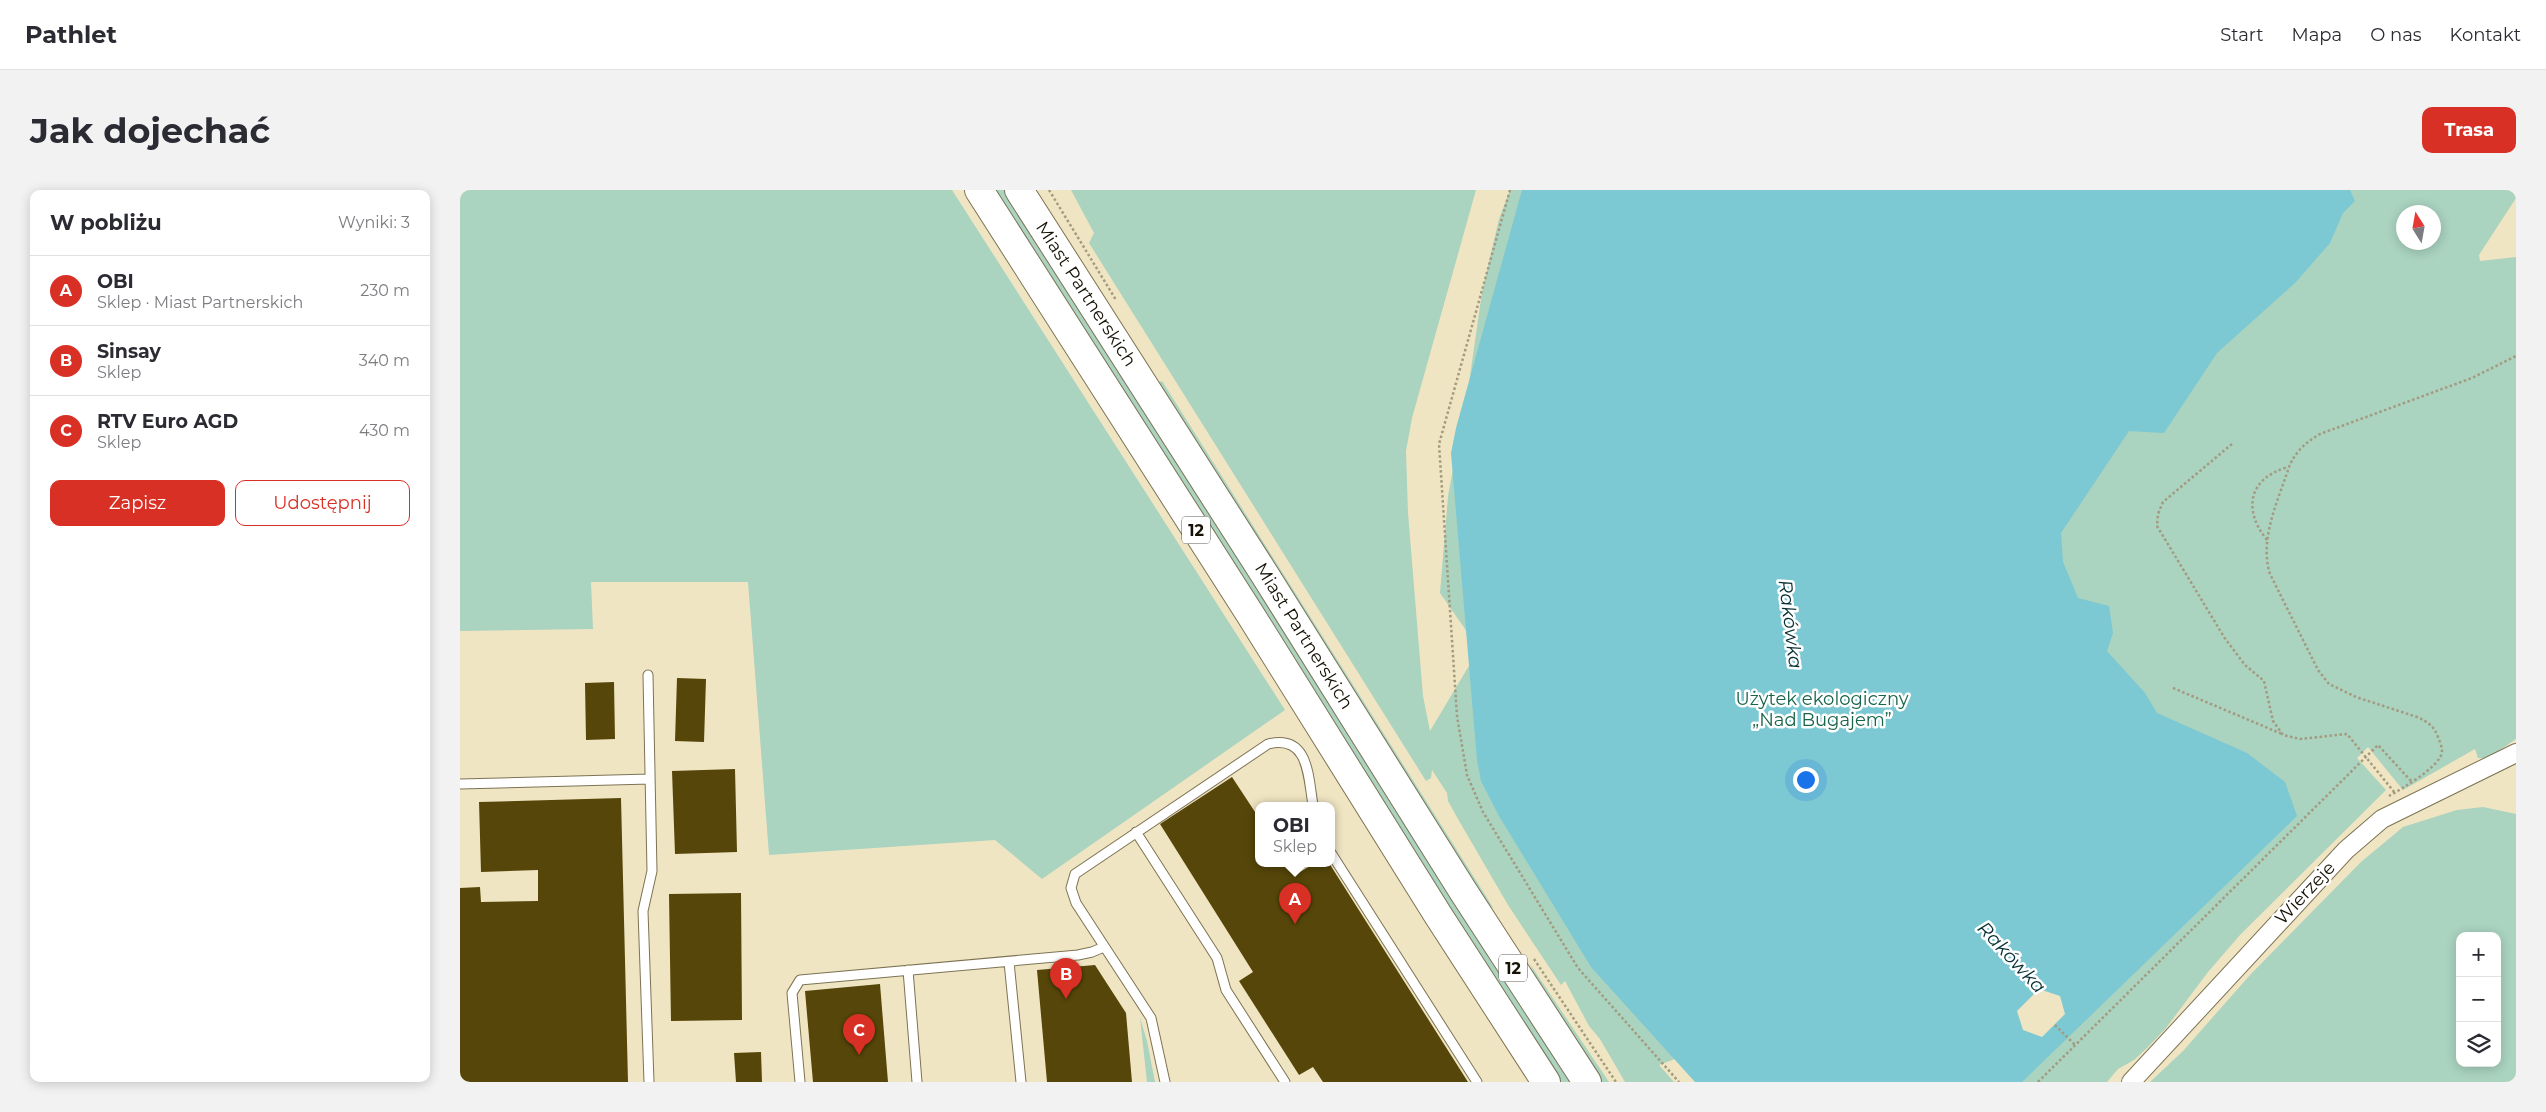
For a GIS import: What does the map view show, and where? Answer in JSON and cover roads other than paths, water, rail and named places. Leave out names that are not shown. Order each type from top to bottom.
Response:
[{"type":"main road","name":"Miast Partnerskich","points":[[978,190],[1250,614],[1438,915],[1546,1082]]},
{"type":"main road","name":"Miast Partnerskich","points":[[1019,190],[1260,566],[1463,891],[1588,1082]]},
{"type":"street","name":"Wierzeje","points":[[2131,1082],[2346,850],[2369,828],[2404,807],[2514,758]]},
{"type":"lane","points":[[648,675],[652,870],[644,911],[649,1082]]},
{"type":"lane","points":[[1165,1082],[1151,1018],[1076,903],[1072,895],[1071,881],[1080,870],[1268,744],[1280,741],[1294,745],[1305,760],[1312,802]]},
{"type":"lane","points":[[460,784],[650,779]]},
{"type":"lane","points":[[1136,832],[1217,958],[1226,990],[1285,1082]]},
{"type":"lane","points":[[1335,859],[1478,1082]]},
{"type":"lane","points":[[800,1082],[792,993],[800,980],[1078,955],[1092,952],[1104,946]]},
{"type":"lane","points":[[1009,962],[1021,1082]]},
{"type":"lane","points":[[908,970],[917,1082]]},
{"type":"water","name":"Użytek ekologiczny „Nad Bugajem”","points":[[1522,190],[2350,190],[2355,201],[2343,213],[2330,243],[2295,283],[2217,353],[2164,433],[2129,431],[2061,533],[2063,562],[2078,598],[2109,606],[2113,633],[2107,651],[2145,693],[2157,713],[2247,753],[2285,782],[2297,816],[2022,1082],[1695,1082],[1591,967],[1499,816],[1481,781],[1477,760],[1451,453],[1456,428]]},
{"type":"place","name":"OBI","points":[[1295,924]]},
{"type":"place","name":"Sinsay","points":[[1066,999]]},
{"type":"place","name":"RTV Euro AGD","points":[[859,1055]]},
{"type":"water label","name":"Rakówka","points":[[1791,624]]},
{"type":"water label","name":"Rakówka","points":[[2012,957]]}]
